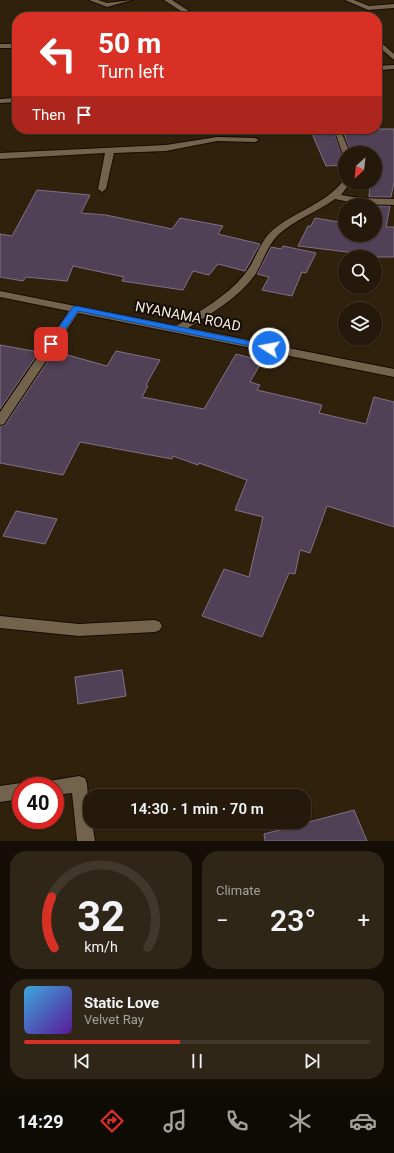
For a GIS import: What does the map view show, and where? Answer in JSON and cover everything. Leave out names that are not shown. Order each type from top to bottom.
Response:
[{"type":"street","points":[[92,0],[107,5],[129,0]]},
{"type":"street","points":[[166,0],[186,12]]},
{"type":"street","points":[[348,0],[368,8],[394,6]]},
{"type":"street","points":[[0,46],[12,46]]},
{"type":"street","points":[[382,46],[394,58]]},
{"type":"street","points":[[382,68],[394,67]]},
{"type":"street","points":[[0,101],[12,100]]},
{"type":"street","points":[[339,134],[343,146]]},
{"type":"street","points":[[0,156],[110,152],[166,148],[217,139],[255,140]]},
{"type":"street","points":[[102,189],[110,152]]},
{"type":"street","points":[[180,329],[226,297],[248,277],[262,249],[275,232],[333,196],[339,190]]},
{"type":"street","points":[[333,196],[359,201],[394,202]]},
{"type":"street","name":"NYANAMA ROAD","points":[[0,294],[76,308],[394,373]]},
{"type":"street","points":[[0,421],[76,308]]},
{"type":"street","points":[[0,622],[79,630],[155,626]]},
{"type":"street","points":[[64,786],[79,784],[86,841]]},
{"type":"street","points":[[0,794],[12,792]]},
{"type":"building","points":[[382,129],[394,129],[394,182],[391,197],[369,197],[370,190],[382,190],[382,146],[348,146],[344,134],[382,134]]},
{"type":"building","points":[[312,134],[335,134],[339,146],[338,165],[326,166]]},
{"type":"building","points":[[37,190],[90,195],[81,213],[106,215],[172,229],[180,218],[223,226],[218,234],[260,244],[245,271],[218,264],[209,275],[193,271],[183,290],[122,281],[124,277],[73,266],[67,281],[26,277],[23,281],[0,277],[0,234],[12,236]]},
{"type":"building","points":[[382,206],[390,206],[386,227],[394,227],[394,257],[382,257],[382,250],[338,251],[298,246],[308,226],[311,226],[315,218],[338,222],[338,242],[382,242]]},
{"type":"building","points":[[283,246],[316,253],[306,273],[302,272],[292,296],[262,290],[269,277],[257,274],[271,247],[281,249]]},
{"type":"building","points":[[0,345],[39,352],[0,409]]},
{"type":"building","points":[[116,351],[160,360],[146,385],[148,386],[142,397],[204,409],[236,354],[262,361],[250,382],[260,385],[257,390],[322,405],[319,413],[366,424],[374,397],[394,402],[394,527],[327,506],[310,553],[300,550],[295,574],[289,573],[262,637],[202,616],[224,569],[249,577],[263,517],[235,510],[247,480],[199,463],[198,465],[173,456],[172,459],[80,442],[63,475],[0,463],[0,426],[5,425],[52,355],[57,352],[107,366]]},
{"type":"building","points":[[16,511],[57,519],[45,544],[3,536]]},
{"type":"building","points":[[122,670],[126,696],[78,704],[75,677]]},
{"type":"building","points":[[354,810],[367,841],[265,841],[264,834],[283,829],[311,829],[311,821]]},
{"type":"route","points":[[51,344],[76,308],[269,348]]}]
